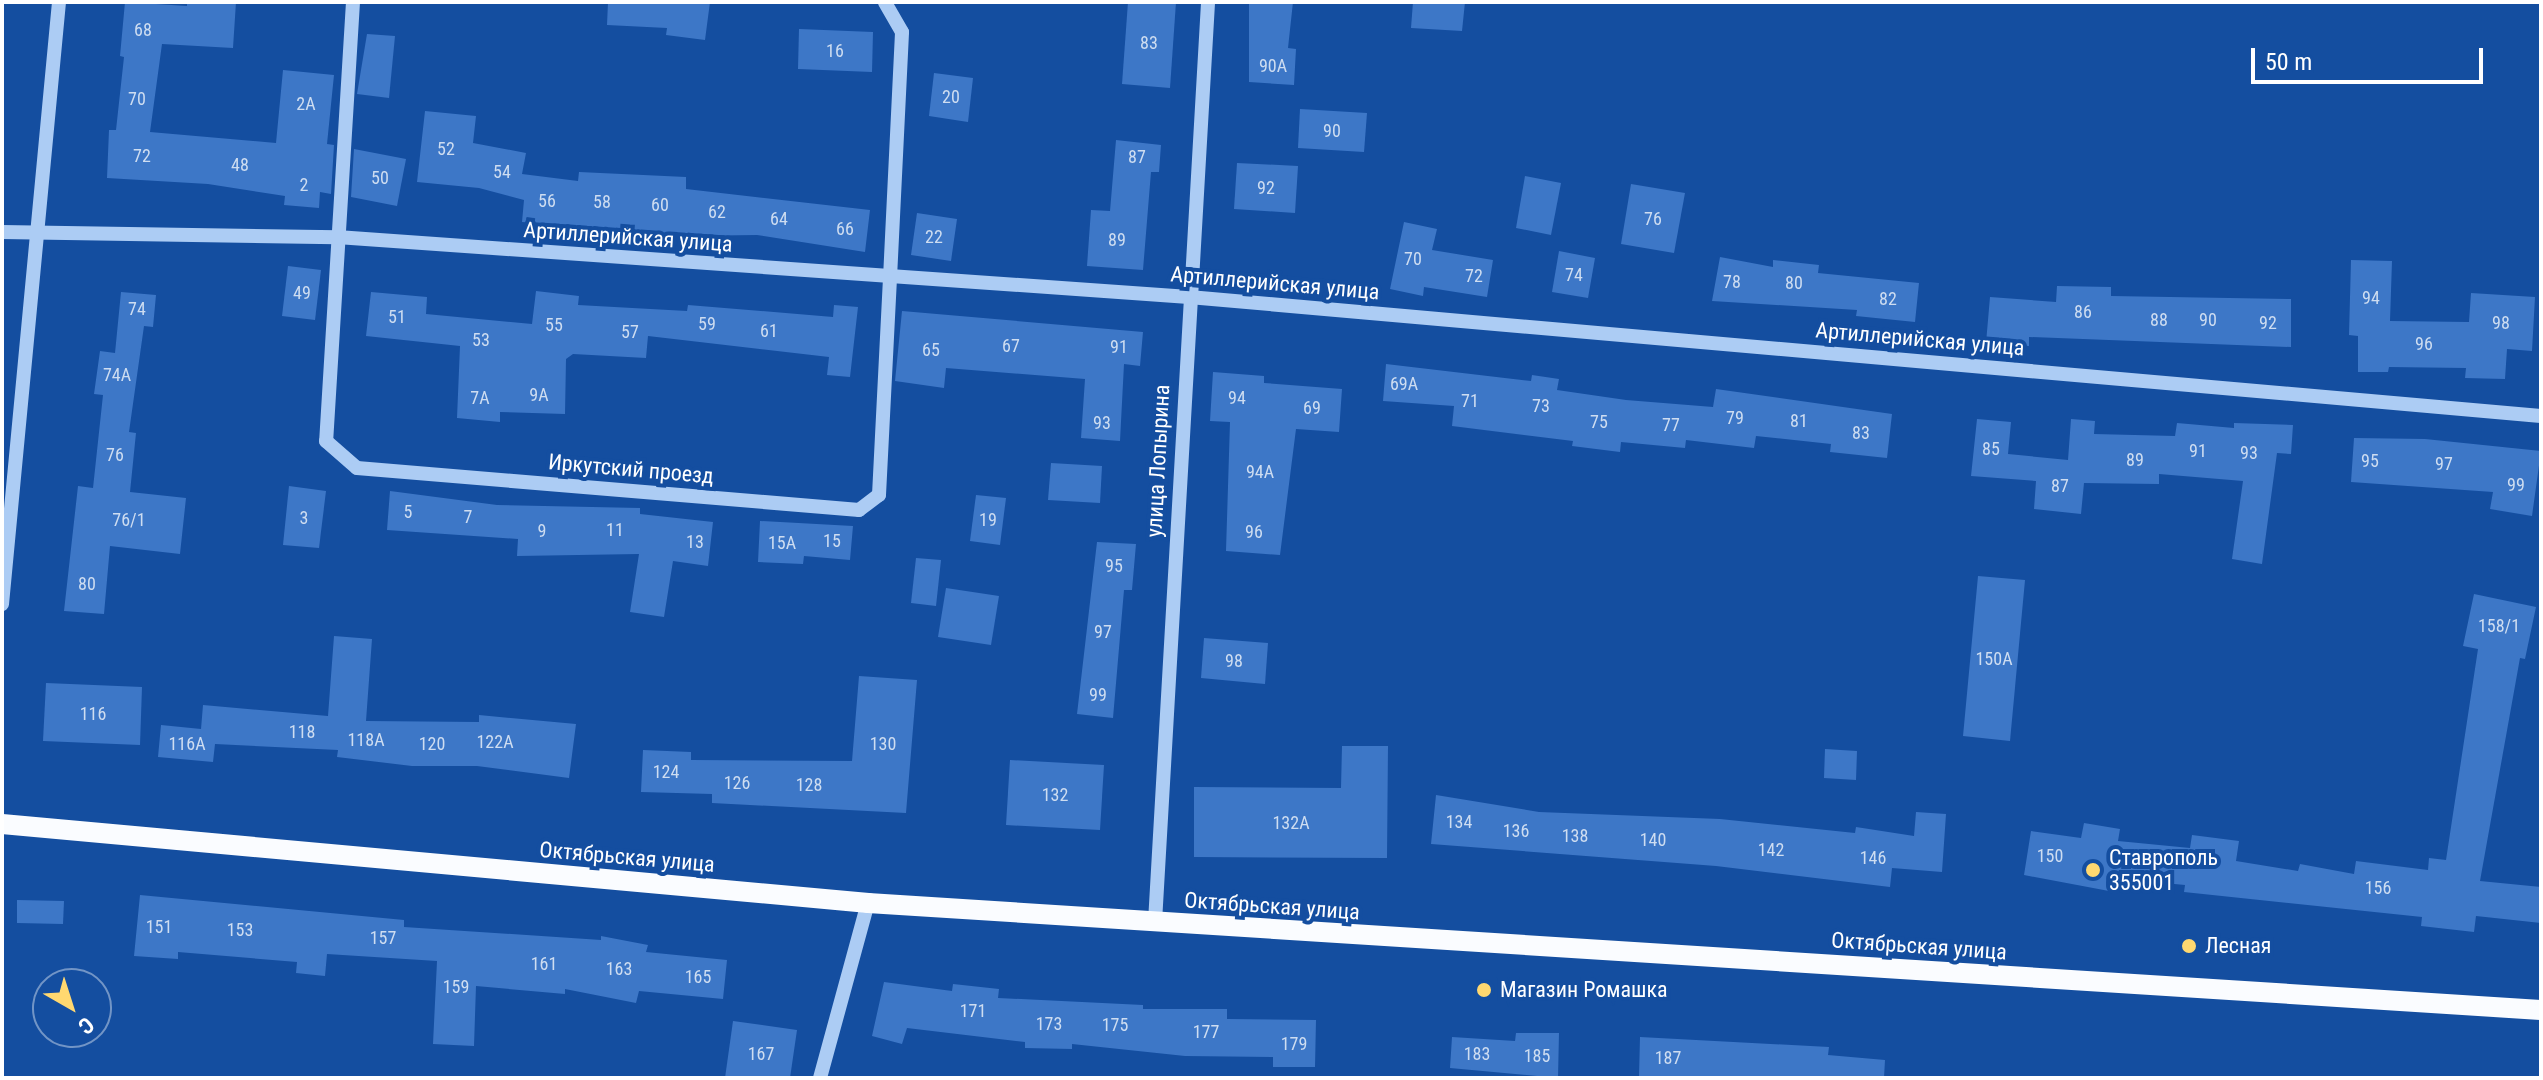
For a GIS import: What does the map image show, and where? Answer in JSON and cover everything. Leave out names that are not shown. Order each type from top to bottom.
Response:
[{"type":"main road","name":"Октябрьская улица","points":[[2,824],[868,903],[2541,1010]]},
{"type":"street","points":[[2,604],[40,233],[59,2]]},
{"type":"street","name":"Иркутский проезд","points":[[353,2],[326,441],[357,468],[859,510],[879,495],[902,32],[885,2]]},
{"type":"street","name":"улица Лопырина","points":[[1155,922],[1208,2]]},
{"type":"street","name":"Артиллерийская улица","points":[[2,232],[337,237],[1189,297],[2541,416]]},
{"type":"street","points":[[820,1078],[868,903]]},
{"type":"building","points":[[125,2],[187,6],[187,2],[236,2],[233,48],[162,44],[150,132],[276,143],[283,70],[334,75],[327,144],[334,145],[331,194],[320,192],[319,208],[284,205],[285,196],[208,184],[107,178],[109,130],[116,130],[124,57],[120,56]]},
{"type":"building","points":[[608,2],[710,2],[705,40],[666,35],[667,28],[607,25]]},
{"type":"building","points":[[1128,2],[1176,2],[1170,88],[1122,84]]},
{"type":"building","points":[[1249,2],[1293,2],[1288,48],[1296,49],[1294,85],[1249,82]]},
{"type":"building","points":[[1413,2],[1465,2],[1462,31],[1411,28]]},
{"type":"building","points":[[799,29],[873,32],[872,72],[798,69]]},
{"type":"building","points":[[367,34],[395,36],[389,98],[357,94]]},
{"type":"building","points":[[934,73],[973,78],[968,122],[929,116]]},
{"type":"building","points":[[1300,109],[1367,113],[1364,152],[1298,148]]},
{"type":"building","points":[[425,111],[476,116],[473,143],[526,153],[522,174],[578,181],[579,172],[686,177],[686,189],[870,210],[865,252],[757,235],[682,236],[522,222],[524,200],[479,188],[417,182]]},
{"type":"building","points":[[1116,140],[1161,145],[1159,172],[1151,172],[1143,270],[1087,266],[1091,210],[1110,211]]},
{"type":"building","points":[[354,149],[406,159],[397,206],[351,197]]},
{"type":"building","points":[[1237,163],[1298,166],[1295,213],[1234,209]]},
{"type":"building","points":[[1525,176],[1561,183],[1551,235],[1516,228]]},
{"type":"building","points":[[1631,184],[1685,193],[1674,253],[1621,244]]},
{"type":"building","points":[[917,213],[957,219],[951,261],[911,255]]},
{"type":"building","points":[[1404,222],[1437,229],[1432,250],[1493,260],[1487,297],[1424,287],[1423,296],[1390,289]]},
{"type":"building","points":[[1559,251],[1595,258],[1588,298],[1552,292]]},
{"type":"building","points":[[1720,257],[1773,267],[1773,260],[1819,265],[1818,273],[1919,283],[1915,322],[1856,316],[1857,310],[1712,301]]},
{"type":"building","points":[[2351,260],[2392,261],[2390,321],[2469,322],[2471,293],[2535,297],[2532,351],[2507,349],[2505,379],[2465,378],[2466,368],[2389,367],[2388,372],[2358,372],[2358,336],[2349,335]]},
{"type":"building","points":[[288,266],[321,270],[315,320],[282,316]]},
{"type":"building","points":[[2057,286],[2111,287],[2111,296],[2291,299],[2291,347],[2029,337],[2029,346],[1986,343],[1990,297],[2056,302]]},
{"type":"building","points":[[536,291],[579,296],[578,305],[687,311],[688,305],[833,317],[834,305],[858,307],[850,377],[827,375],[829,357],[648,336],[646,358],[573,354],[566,359],[565,414],[500,412],[500,422],[457,418],[460,346],[366,336],[371,292],[427,297],[426,314],[532,324]]},
{"type":"building","points":[[121,292],[156,295],[153,327],[144,326],[129,432],[136,433],[130,492],[186,498],[180,554],[110,546],[104,614],[64,611],[78,486],[93,488],[103,395],[94,394],[100,351],[115,353]]},
{"type":"building","points":[[902,311],[1143,332],[1140,366],[1124,364],[1120,441],[1081,438],[1085,379],[946,368],[944,388],[895,381]]},
{"type":"building","points":[[1386,364],[1531,381],[1532,375],[1559,379],[1557,390],[1626,400],[1713,407],[1716,389],[1892,414],[1887,458],[1830,452],[1831,444],[1756,436],[1754,448],[1686,440],[1685,448],[1621,442],[1620,452],[1572,446],[1573,441],[1452,426],[1454,406],[1383,401]]},
{"type":"building","points":[[1213,372],[1264,376],[1264,383],[1342,389],[1339,432],[1296,429],[1280,555],[1226,551],[1230,422],[1210,421]]},
{"type":"building","points":[[1977,419],[2011,422],[2008,454],[2068,460],[2071,419],[2095,421],[2094,434],[2175,436],[2177,423],[2234,428],[2234,423],[2293,425],[2291,454],[2277,453],[2262,564],[2232,559],[2243,481],[2159,474],[2159,484],[2084,483],[2081,514],[2034,509],[2036,481],[1971,476]]},
{"type":"building","points":[[2354,438],[2425,439],[2541,451],[2532,516],[2490,509],[2493,492],[2351,482]]},
{"type":"building","points":[[1051,463],[1102,466],[1100,503],[1048,500]]},
{"type":"building","points":[[289,486],[326,491],[319,548],[283,545]]},
{"type":"building","points":[[390,491],[497,505],[640,508],[640,514],[713,522],[708,566],[673,561],[664,617],[630,612],[639,554],[517,556],[518,539],[387,530]]},
{"type":"building","points":[[976,495],[1006,498],[1000,545],[970,541]]},
{"type":"building","points":[[760,521],[853,526],[850,560],[804,556],[803,564],[758,562]]},
{"type":"building","points":[[1097,542],[1136,544],[1132,590],[1124,590],[1113,718],[1077,714]]},
{"type":"building","points":[[916,558],[941,560],[936,606],[911,603]]},
{"type":"building","points":[[1978,576],[2025,580],[2010,741],[1963,736]]},
{"type":"building","points":[[946,588],[999,596],[991,645],[938,637]]},
{"type":"building","points":[[2474,594],[2536,607],[2525,659],[2520,658],[2480,881],[2541,887],[2541,923],[2476,916],[2474,932],[2421,926],[2422,917],[2184,892],[2185,885],[2111,878],[2109,891],[2024,875],[2031,831],[2081,838],[2084,823],[2120,829],[2118,841],[2190,848],[2192,835],[2239,841],[2236,861],[2298,871],[2300,864],[2354,874],[2356,861],[2428,870],[2429,858],[2446,860],[2478,649],[2463,646]]},
{"type":"building","points":[[334,636],[372,639],[366,721],[479,722],[479,715],[576,724],[569,778],[477,766],[412,766],[337,757],[338,750],[215,744],[213,762],[158,757],[161,725],[201,729],[203,705],[328,716]]},
{"type":"building","points":[[1204,638],[1268,643],[1265,684],[1201,678]]},
{"type":"building","points":[[859,676],[917,680],[906,813],[712,803],[712,794],[641,792],[643,750],[691,752],[691,760],[852,761]]},
{"type":"building","points":[[46,683],[142,687],[140,745],[43,741]]},
{"type":"building","points":[[1342,746],[1388,746],[1387,858],[1194,857],[1194,787],[1341,788]]},
{"type":"building","points":[[1825,749],[1857,751],[1856,780],[1824,778]]},
{"type":"building","points":[[1010,760],[1104,765],[1100,830],[1006,825]]},
{"type":"building","points":[[1436,795],[1539,812],[1720,819],[1855,833],[1856,827],[1914,836],[1916,812],[1946,814],[1942,872],[1892,868],[1890,887],[1716,866],[1431,844]]},
{"type":"building","points":[[140,895],[404,920],[404,927],[601,940],[601,936],[648,945],[646,952],[727,960],[723,999],[639,991],[636,1003],[565,989],[565,994],[476,986],[474,1046],[433,1044],[437,961],[327,954],[325,976],[296,973],[297,962],[178,952],[178,959],[134,956]]},
{"type":"building","points":[[17,900],[64,901],[63,924],[17,923]]},
{"type":"building","points":[[884,982],[952,991],[953,984],[999,989],[998,998],[1143,1005],[1143,1009],[1227,1009],[1227,1019],[1316,1020],[1315,1067],[1273,1067],[1273,1057],[1185,1056],[1072,1044],[1072,1049],[1025,1048],[1025,1042],[907,1028],[902,1044],[872,1036]]},
{"type":"building","points":[[733,1021],[797,1030],[790,1078],[725,1078]]},
{"type":"building","points":[[1516,1033],[1559,1033],[1558,1078],[1450,1068],[1452,1037],[1515,1041]]},
{"type":"building","points":[[1640,1037],[1829,1047],[1828,1055],[1885,1060],[1884,1078],[1639,1077]]},
{"type":"place","name":"Ставрополь 355001","points":[[2093,870]]},
{"type":"place","name":"Лесная","points":[[2189,946]]},
{"type":"place","name":"Магазин Ромашка","points":[[1484,990]]}]
